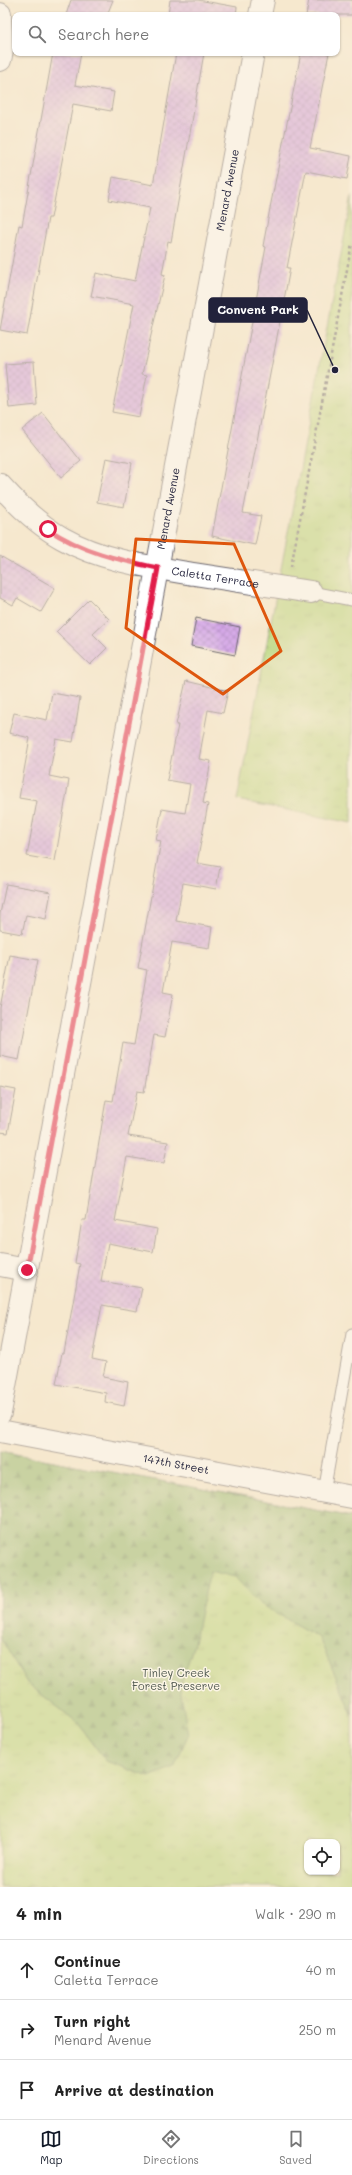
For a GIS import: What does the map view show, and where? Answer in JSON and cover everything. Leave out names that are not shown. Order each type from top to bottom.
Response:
[{"type":"street","points":[[261,12],[263,0]]},
{"type":"street","points":[[0,14],[0,60]]},
{"type":"street","name":"Menard Avenue","points":[[0,1413],[252,56]]},
{"type":"street","name":"Caletta Terrace","points":[[0,485],[18,505],[62,538],[100,554],[158,568],[311,592]]},
{"type":"street","points":[[0,1265],[27,1270]]},
{"type":"street","name":"147th Street","points":[[0,1431],[352,1497]]},
{"type":"lane","points":[[311,592],[352,600]]},
{"type":"lane","points":[[324,1492],[352,1334]]},
{"type":"path","points":[[290,568],[352,243]]},
{"type":"highlighted area","points":[[136,539],[234,544],[281,651],[223,694],[126,628]]},
{"type":"green space","points":[[352,196],[352,823],[237,800]]},
{"type":"green space","name":"Tinley Creek Forest Preserve","points":[[0,1451],[352,1517],[352,1887],[0,1887]]},
{"type":"green space","points":[[0,1451],[352,1517],[352,1714],[319,1638],[259,1603],[235,1577],[210,1571],[193,1647],[180,1688],[188,1735],[174,1767],[149,1777],[106,1761],[78,1723],[27,1683],[0,1637]]},
{"type":"building","points":[[71,0],[113,0],[108,12],[67,12]]},
{"type":"building","points":[[170,0],[198,0],[237,7],[236,12],[168,12]]},
{"type":"building","points":[[309,0],[352,0],[352,15],[340,15],[340,12],[307,12]]},
{"type":"building","points":[[52,56],[80,56],[75,85],[114,92],[111,111],[73,104],[51,218],[48,218],[27,335],[0,330],[19,225],[22,226]]},
{"type":"building","points":[[175,56],[203,56],[171,242],[168,241],[162,274],[165,275],[142,374],[147,375],[139,417],[112,412],[134,304],[91,296],[96,273],[135,281],[150,208],[109,200],[113,177],[153,185]]},
{"type":"building","points":[[300,56],[328,56],[310,148],[351,156],[347,179],[306,171],[287,268],[290,268],[243,513],[261,516],[255,545],[212,536],[266,247],[263,246]]},
{"type":"building","points":[[34,362],[37,405],[9,408],[5,364]]},
{"type":"building","points":[[43,413],[81,461],[61,478],[22,430]]},
{"type":"building","points":[[106,458],[132,463],[124,507],[97,502]]},
{"type":"building","points":[[0,556],[55,588],[41,612],[17,598],[13,605],[0,598]]},
{"type":"building","points":[[89,599],[109,619],[93,634],[107,648],[90,665],[56,632]]},
{"type":"building","points":[[196,618],[240,627],[235,655],[191,646]]},
{"type":"building","points":[[186,681],[228,691],[223,713],[208,710],[199,759],[211,761],[203,803],[208,804],[197,863],[220,867],[216,889],[183,883],[176,921],[212,927],[209,948],[172,942],[163,992],[173,994],[165,1037],[154,1035],[144,1092],[137,1091],[128,1136],[168,1142],[164,1163],[127,1157],[115,1221],[157,1229],[153,1252],[108,1243],[101,1281],[142,1288],[137,1311],[102,1305],[92,1359],[106,1362],[103,1377],[128,1382],[124,1406],[105,1402],[106,1393],[56,1384],[62,1353],[64,1353],[80,1264],[75,1263],[82,1220],[86,1220],[106,1100],[113,1101],[123,1043],[134,1045],[147,970],[138,968],[161,841],[156,840],[162,809],[185,813],[190,784],[167,780],[178,725],[176,725]]},
{"type":"building","points":[[52,693],[80,698],[73,742],[56,739],[49,776],[69,780],[55,861],[27,856],[37,801],[19,798],[30,738],[9,733],[14,713],[47,720]]},
{"type":"building","points":[[6,884],[51,892],[46,919],[26,915],[22,934],[0,930],[0,914]]},
{"type":"building","points":[[10,955],[38,960],[19,1060],[0,1056],[0,1008]]},
{"type":"building","points":[[0,1087],[16,1090],[8,1133],[0,1132]]},
{"type":"place","name":"Convent Park","points":[[335,370]]},
{"type":"route","points":[[27,1270],[158,568],[119,560],[100,554],[78,546],[48,529]]}]
